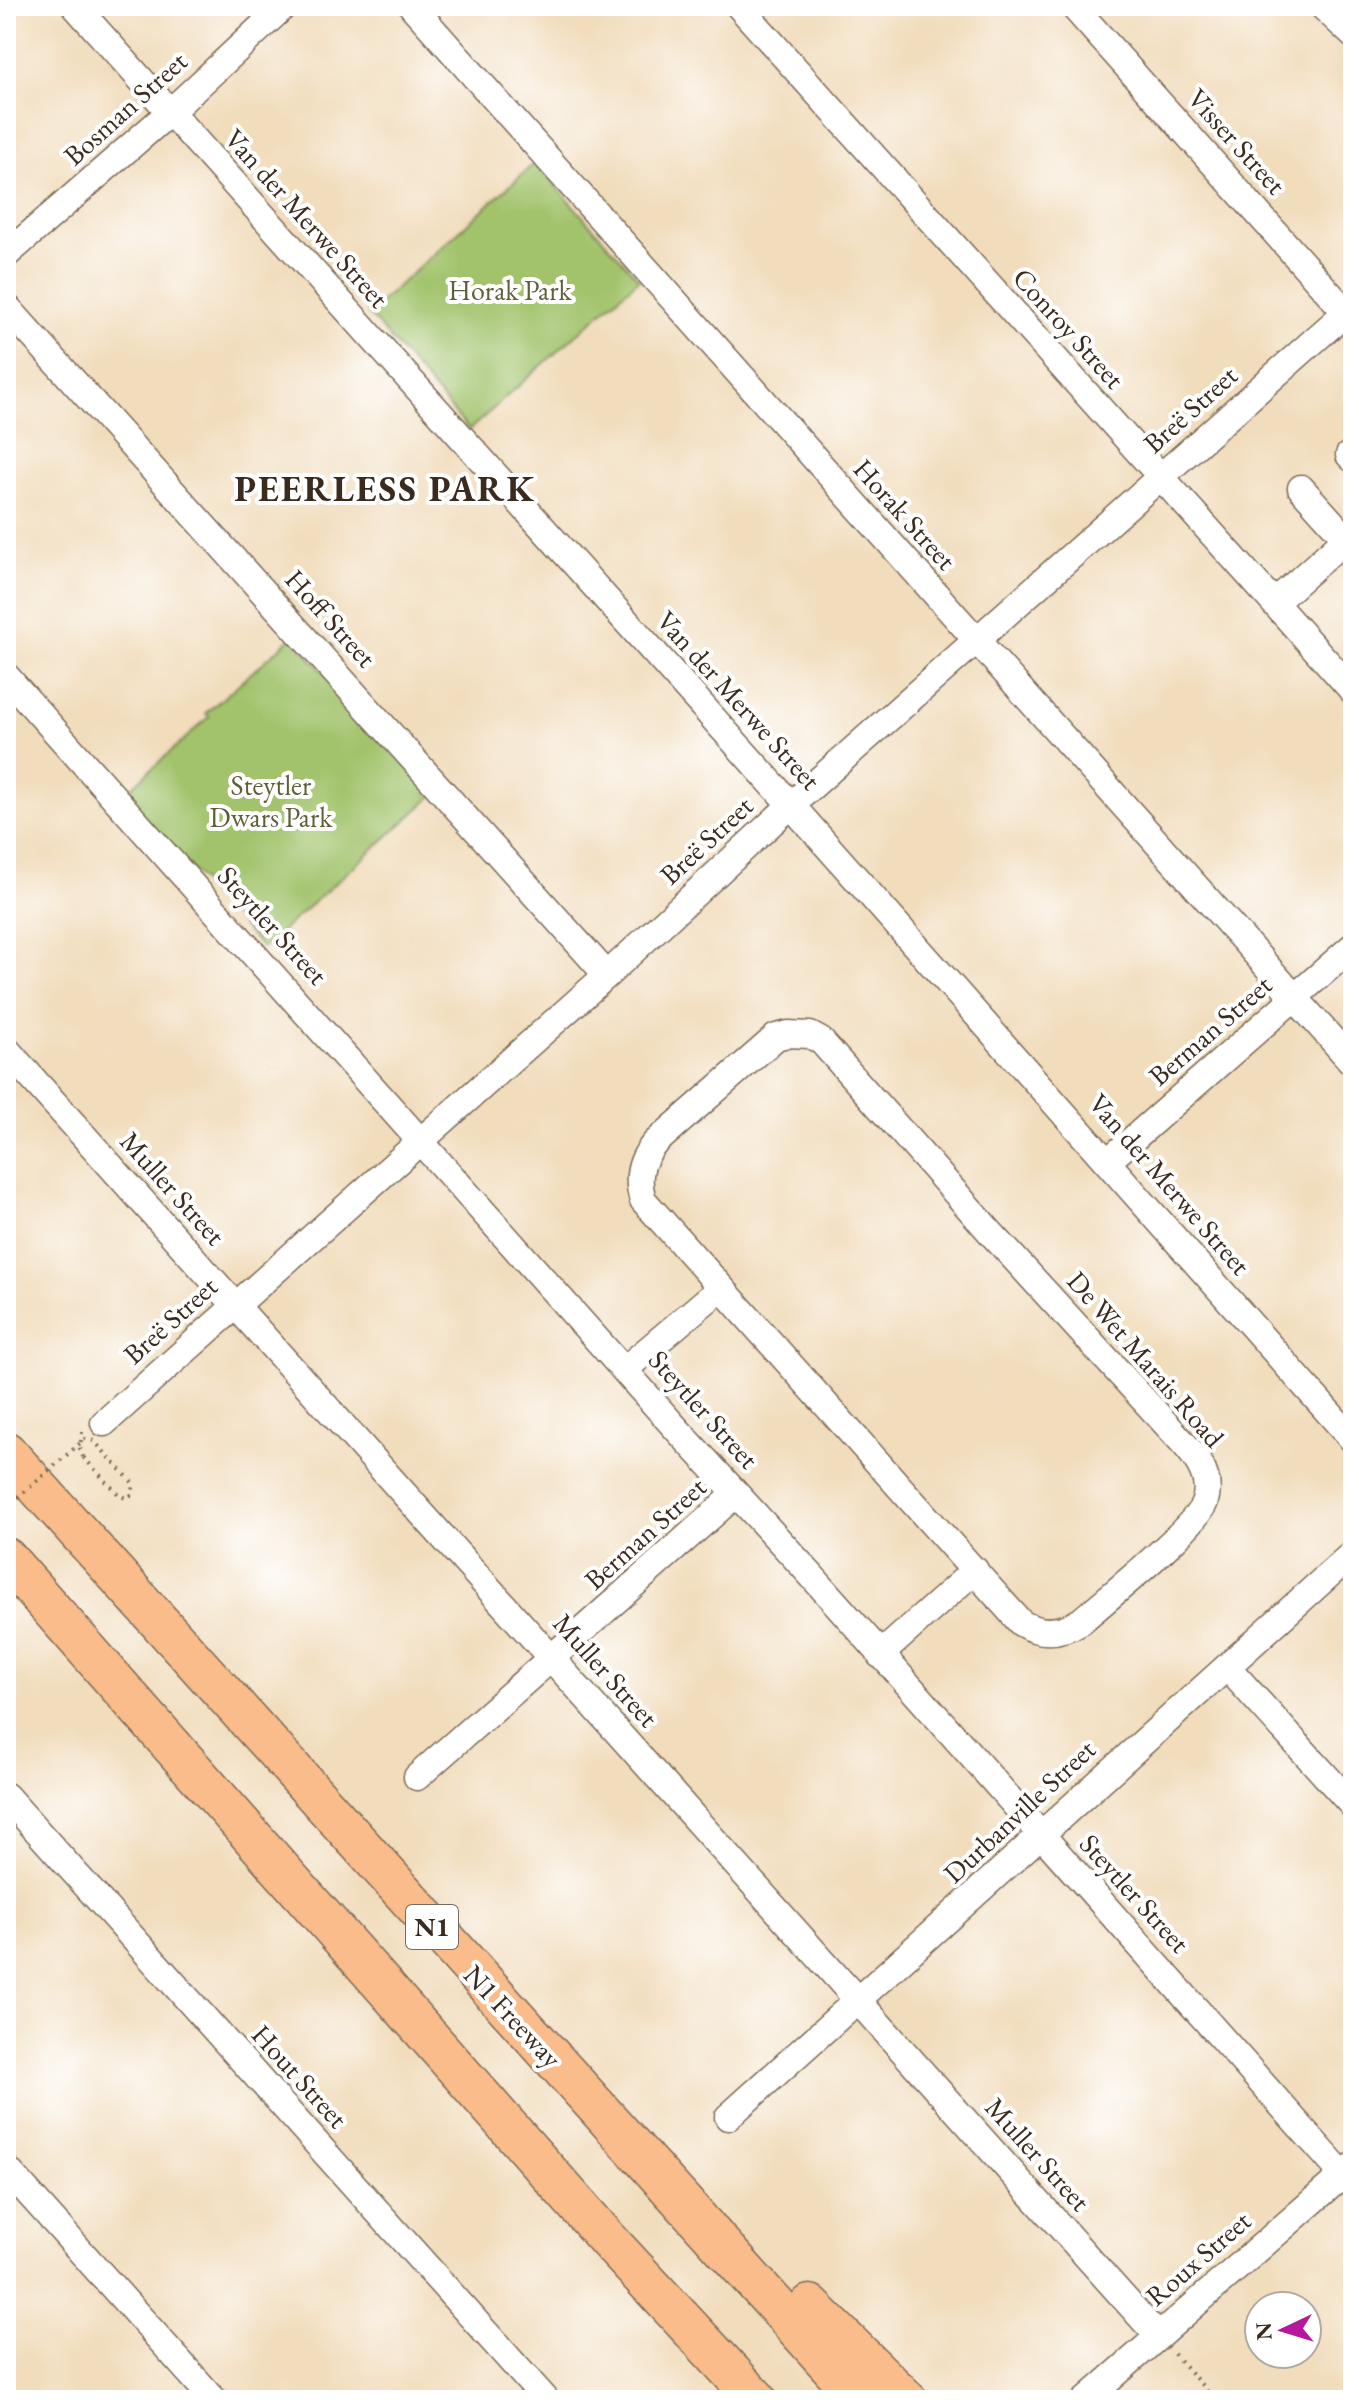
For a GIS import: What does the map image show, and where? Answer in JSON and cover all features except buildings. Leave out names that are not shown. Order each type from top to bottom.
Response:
[{"type":"highway","name":"N1 Freeway","points":[[6,1452],[861,2400]]},
{"type":"highway","name":"N1","points":[[6,1558],[609,2241],[757,2400]]},
{"type":"highway","points":[[632,2144],[699,2197],[907,2400]]},
{"type":"highway","points":[[609,2241],[635,2288],[729,2400]]},
{"type":"street","name":"Van der Merwe Street","points":[[75,6],[791,805],[1353,1440]]},
{"type":"street","name":"Bosman Street","points":[[6,255],[170,112],[284,6]]},
{"type":"street","name":"Horak Street","points":[[412,6],[1353,1063]]},
{"type":"street","name":"Conroy Street","points":[[739,6],[1353,691]]},
{"type":"street","name":"Visser Street","points":[[1073,6],[1351,313]]},
{"type":"street","points":[[1322,6],[1353,35]]},
{"type":"street","name":"Hoff Street","points":[[6,306],[607,975]]},
{"type":"street","name":"Breë Street","points":[[104,1423],[607,975],[791,805],[1351,313]]},
{"type":"street","points":[[1274,603],[1349,535],[1301,488]]},
{"type":"street","name":"Steytler Street","points":[[6,676],[1039,1834],[1350,2176]]},
{"type":"street","name":"Berman Street","points":[[1108,1161],[1353,946]]},
{"type":"street","name":"De Wet Marais Road","points":[[810,1035],[821,1041],[1193,1453],[1205,1477],[1205,1502],[1187,1526],[1069,1628],[1048,1632],[1027,1626],[721,1288],[643,1200],[639,1179],[641,1165],[655,1143],[776,1037],[810,1035]]},
{"type":"street","name":"Muller Street","points":[[6,1049],[1158,2336]]},
{"type":"street","points":[[625,1369],[721,1288]]},
{"type":"street","name":"Berman Street","points":[[417,1777],[736,1494]]},
{"type":"street","name":"Durbanville Street","points":[[728,2117],[1353,1553]]},
{"type":"street","points":[[880,1655],[975,1570]]},
{"type":"street","points":[[1228,1668],[1353,1806]]},
{"type":"street","name":"Hout Street","points":[[6,1796],[546,2400]]},
{"type":"street","points":[[6,2168],[214,2400]]},
{"type":"street","name":"Roux Street","points":[[1086,2400],[1350,2176]]},
{"type":"path","points":[[6,1508],[85,1439],[94,1441],[133,1483],[133,1494],[126,1498],[120,1496],[83,1457]]},
{"type":"path","points":[[1158,2336],[1215,2400]]},
{"type":"green space","name":"Horak Park","points":[[535,163],[639,279],[469,430],[368,313]]},
{"type":"green space","name":"Steytler Dwars Park","points":[[292,637],[434,795],[262,948],[124,794],[209,717],[206,713]]},
{"type":"district","name":"PEERLESS PARK","points":[[385,488]]}]
